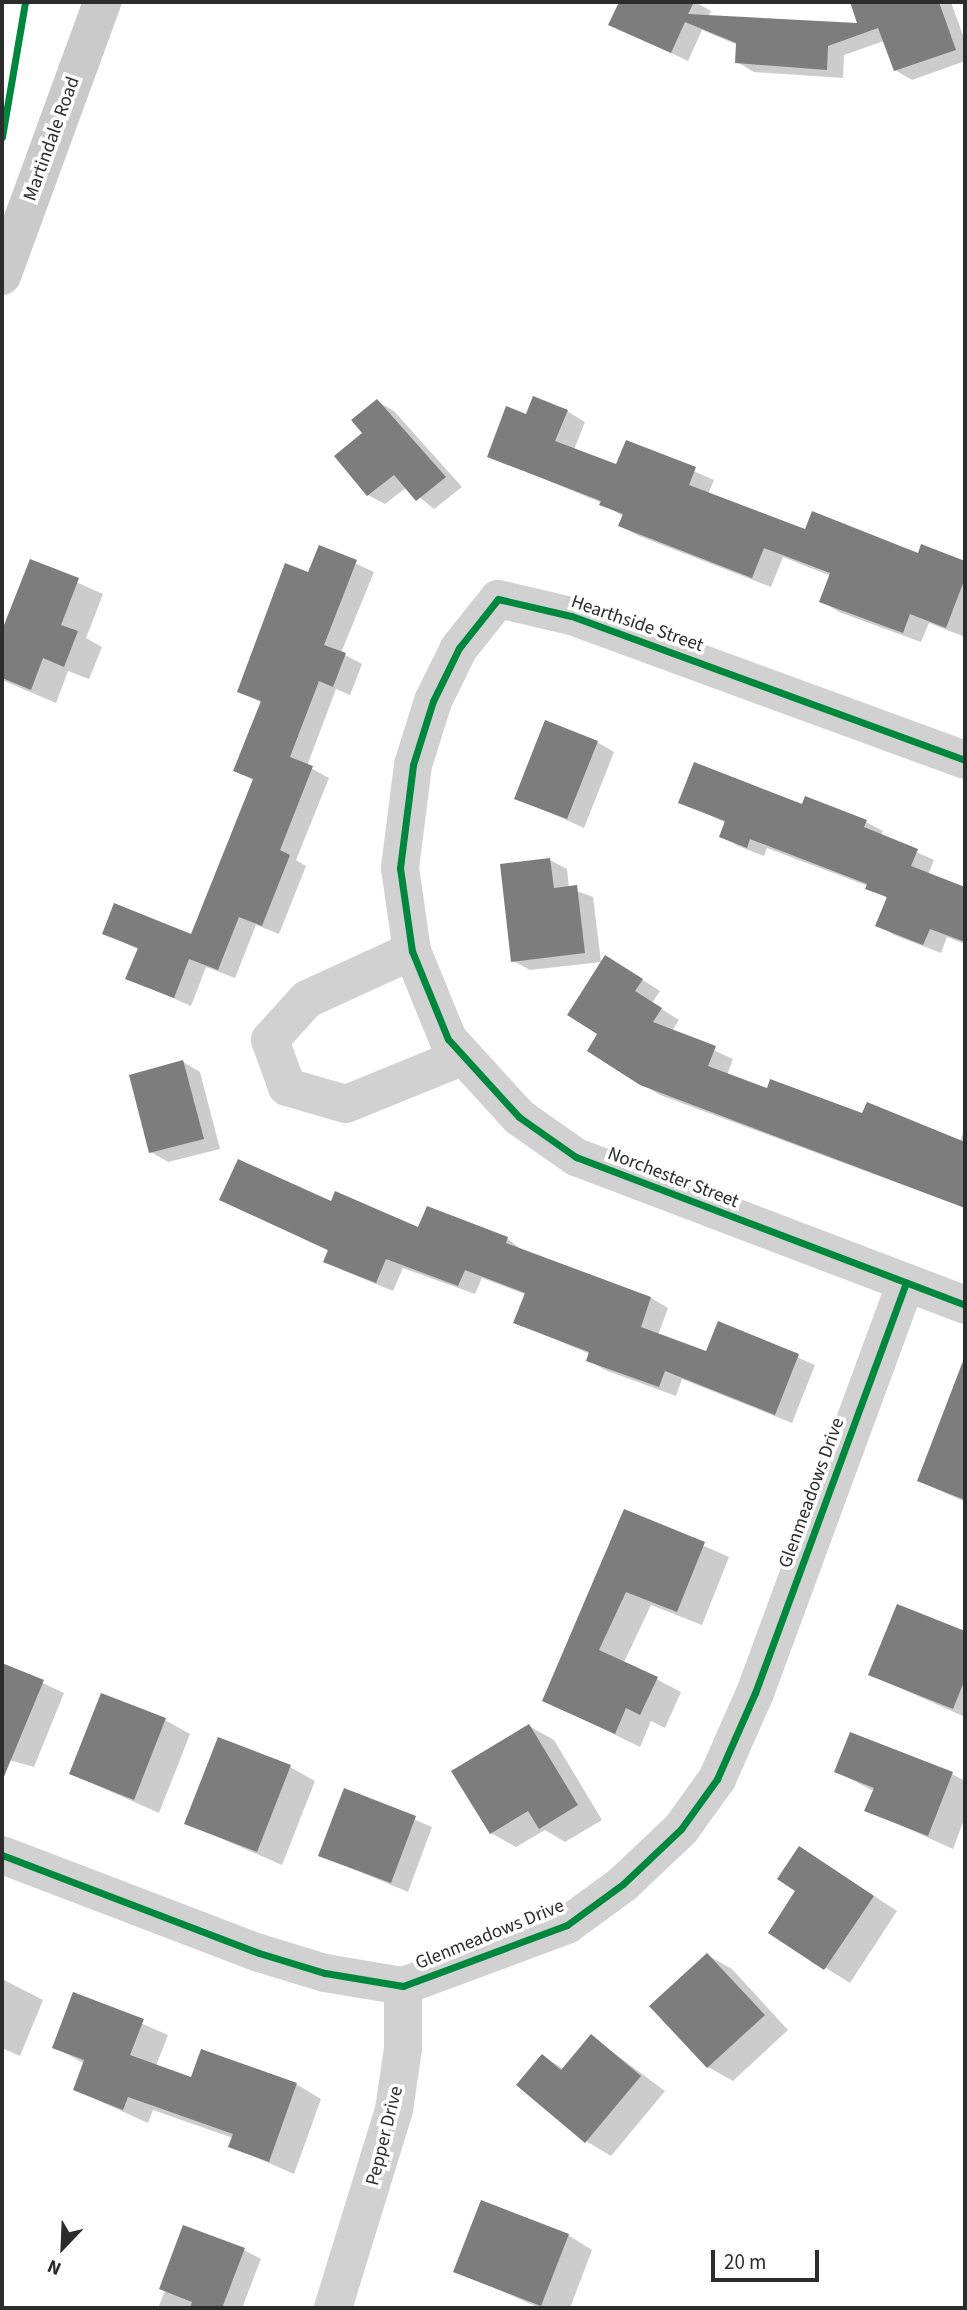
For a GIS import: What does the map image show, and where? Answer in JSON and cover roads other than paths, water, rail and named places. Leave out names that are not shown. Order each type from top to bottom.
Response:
[{"type":"street","name":"Martindale Road","points":[[2,276],[102,2]]},
{"type":"street","name":"Hearthside Street","points":[[429,997],[412,951],[400,868],[413,765],[433,701],[459,648],[498,599],[571,616],[965,760]]},
{"type":"street","points":[[412,951],[307,999],[270,1040],[287,1087],[346,1104],[464,1056]]},
{"type":"street","name":"Norchester Street","points":[[429,997],[448,1039],[519,1116],[576,1157],[965,1305]]},
{"type":"street","name":"Glenmeadows Drive","points":[[2,1855],[259,1953],[326,1973],[403,1986],[567,1925],[624,1884],[681,1829],[717,1779],[755,1693],[906,1283]]},
{"type":"street","name":"Pepper Drive","points":[[338,2295],[394,2110],[403,2048],[403,1986]]}]
